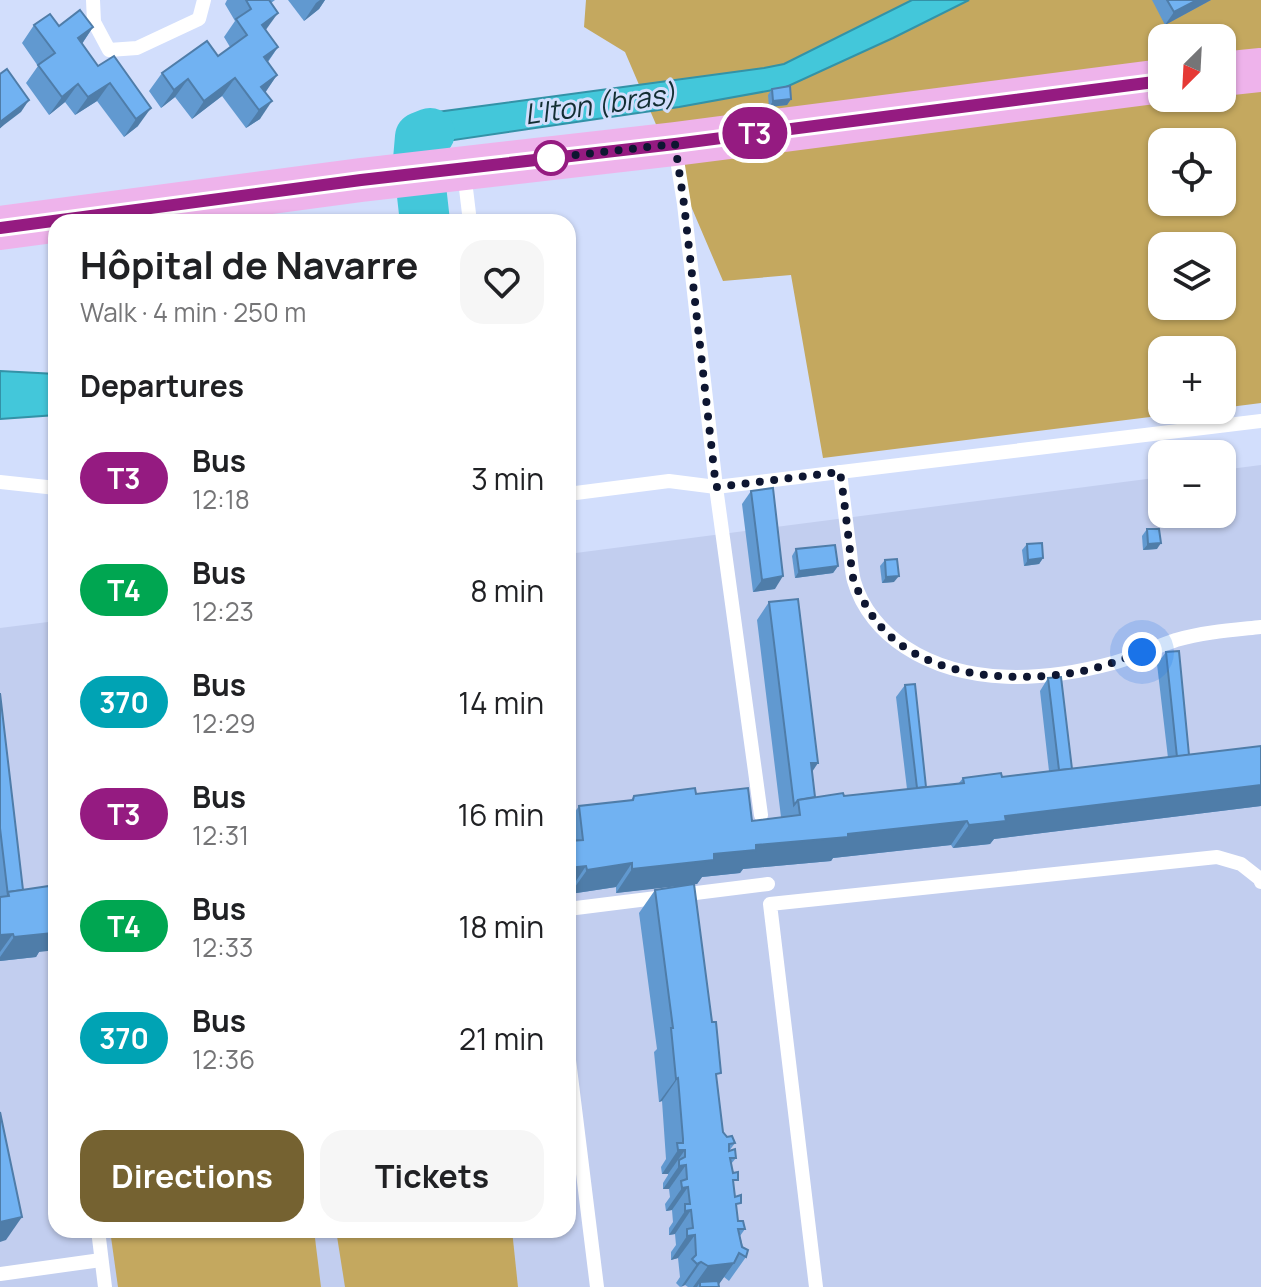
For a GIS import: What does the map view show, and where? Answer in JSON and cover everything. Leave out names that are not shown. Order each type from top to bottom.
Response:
[{"type":"main road","points":[[1236,73],[1261,70]]},
{"type":"main road","points":[[107,214],[1148,83]]},
{"type":"main road","points":[[0,228],[48,222]]},
{"type":"lane","points":[[93,0],[94,22],[109,50],[137,48],[199,19],[204,0]]},
{"type":"lane","points":[[675,144],[716,487],[761,815]]},
{"type":"lane","points":[[453,169],[467,214]]},
{"type":"lane","points":[[576,493],[669,481],[716,487],[1261,421]]},
{"type":"lane","points":[[840,472],[854,581],[870,614],[892,639],[942,666],[978,675],[1011,677],[1072,673],[1116,662],[1178,639],[1261,627]]},
{"type":"lane","points":[[0,482],[48,487]]},
{"type":"lane","points":[[816,1287],[770,904],[1217,857],[1241,864],[1261,882]]},
{"type":"lane","points":[[576,908],[768,884]]},
{"type":"lane","points":[[576,1117],[597,1287]]},
{"type":"lane","points":[[99,1238],[105,1287]]},
{"type":"lane","points":[[0,1274],[101,1260]]},
{"type":"shaded area","points":[[586,0],[1261,0],[1261,403],[1236,406],[1236,336],[1148,336],[1148,417],[823,458],[791,275],[723,281],[625,52],[584,27]]},
{"type":"shaded area","points":[[1261,465],[1261,1287],[0,1287],[0,628],[48,622],[48,1238],[576,1238],[576,553],[1148,479],[1148,528],[1236,528],[1236,468]]},
{"type":"shaded area","points":[[111,1238],[315,1238],[321,1287],[118,1287]]},
{"type":"shaded area","points":[[337,1238],[513,1238],[518,1287],[345,1287]]},
{"type":"water","points":[[912,0],[969,0],[784,88],[679,107],[433,143],[433,158],[407,161],[401,141],[422,114],[784,64]]},
{"type":"water","points":[[435,200],[437,214],[409,214],[408,203]]},
{"type":"water","points":[[0,371],[48,374],[48,416],[0,419]]},
{"type":"building","points":[[246,0],[269,0],[278,13],[262,25],[278,47],[264,57],[277,75],[261,87],[272,101],[259,110],[235,78],[204,101],[188,79],[174,90],[162,73],[207,41],[218,56],[247,35],[236,19],[251,9]]},
{"type":"building","points":[[1167,0],[1197,0],[1174,12]]},
{"type":"building","points":[[80,10],[93,27],[78,38],[98,66],[114,56],[151,108],[136,119],[110,83],[88,97],[78,84],[62,97],[38,65],[55,53],[34,25],[50,14],[59,26]]},
{"type":"building","points":[[7,69],[29,100],[0,122],[0,74]]},
{"type":"building","points":[[790,86],[791,99],[773,101],[772,89]]},
{"type":"building","points":[[773,488],[783,576],[762,580],[751,491]]},
{"type":"building","points":[[1147,529],[1159,529],[1161,543],[1148,544]]},
{"type":"building","points":[[1042,543],[1043,558],[1028,560],[1027,544]]},
{"type":"building","points":[[835,545],[838,566],[799,571],[796,549]]},
{"type":"building","points":[[897,559],[899,576],[886,577],[885,560]]},
{"type":"building","points":[[798,599],[818,763],[811,763],[815,797],[798,800],[794,805],[769,602]]},
{"type":"building","points":[[1179,651],[1189,755],[1177,757],[1166,652]]},
{"type":"building","points":[[1061,677],[1072,769],[1059,770],[1048,678]]},
{"type":"building","points":[[915,684],[926,787],[917,788],[905,685]]},
{"type":"building","points":[[0,693],[23,890],[8,892],[8,896],[0,828]]},
{"type":"building","points":[[1261,746],[1261,785],[1005,816],[1006,821],[969,825],[967,821],[848,834],[848,837],[756,845],[756,850],[714,854],[714,860],[632,869],[632,863],[587,870],[586,866],[576,867],[576,840],[583,840],[579,806],[695,788],[696,794],[748,788],[752,821],[800,815],[798,800],[964,783],[963,778],[1001,773],[1002,777]]},
{"type":"building","points":[[694,884],[712,1022],[716,1022],[721,1073],[716,1074],[723,1132],[727,1137],[732,1136],[735,1143],[729,1144],[729,1151],[735,1149],[736,1158],[730,1158],[733,1173],[738,1172],[738,1180],[733,1180],[735,1197],[741,1195],[741,1203],[736,1204],[738,1221],[743,1221],[745,1229],[738,1229],[742,1247],[748,1250],[746,1257],[739,1253],[734,1263],[708,1266],[701,1262],[697,1264],[692,1259],[696,1255],[695,1235],[687,1236],[687,1229],[693,1228],[691,1210],[685,1211],[685,1204],[690,1204],[688,1187],[682,1188],[681,1181],[687,1179],[686,1165],[679,1166],[679,1160],[685,1157],[685,1150],[678,1150],[677,1143],[683,1143],[678,1078],[655,890]]},
{"type":"building","points":[[48,886],[48,934],[14,937],[13,934],[0,935],[0,897],[9,896],[8,892]]},
{"type":"building","points":[[0,1112],[22,1217],[0,1222]]},
{"type":"building","points":[[718,1281],[719,1287],[700,1287],[700,1282]]},
{"type":"waterway","name":"L'Iton (bras)","points":[[424,214],[418,160],[420,137],[430,133]]},
{"type":"bus line","name":"T3","points":[[105,214],[1148,83]]},
{"type":"bus line","name":"T3","points":[[0,228],[48,222]]},
{"type":"route","points":[[551,158],[675,144],[716,487],[840,472],[854,581],[870,614],[892,639],[942,666],[978,675],[1011,677],[1072,673],[1142,652]]}]
